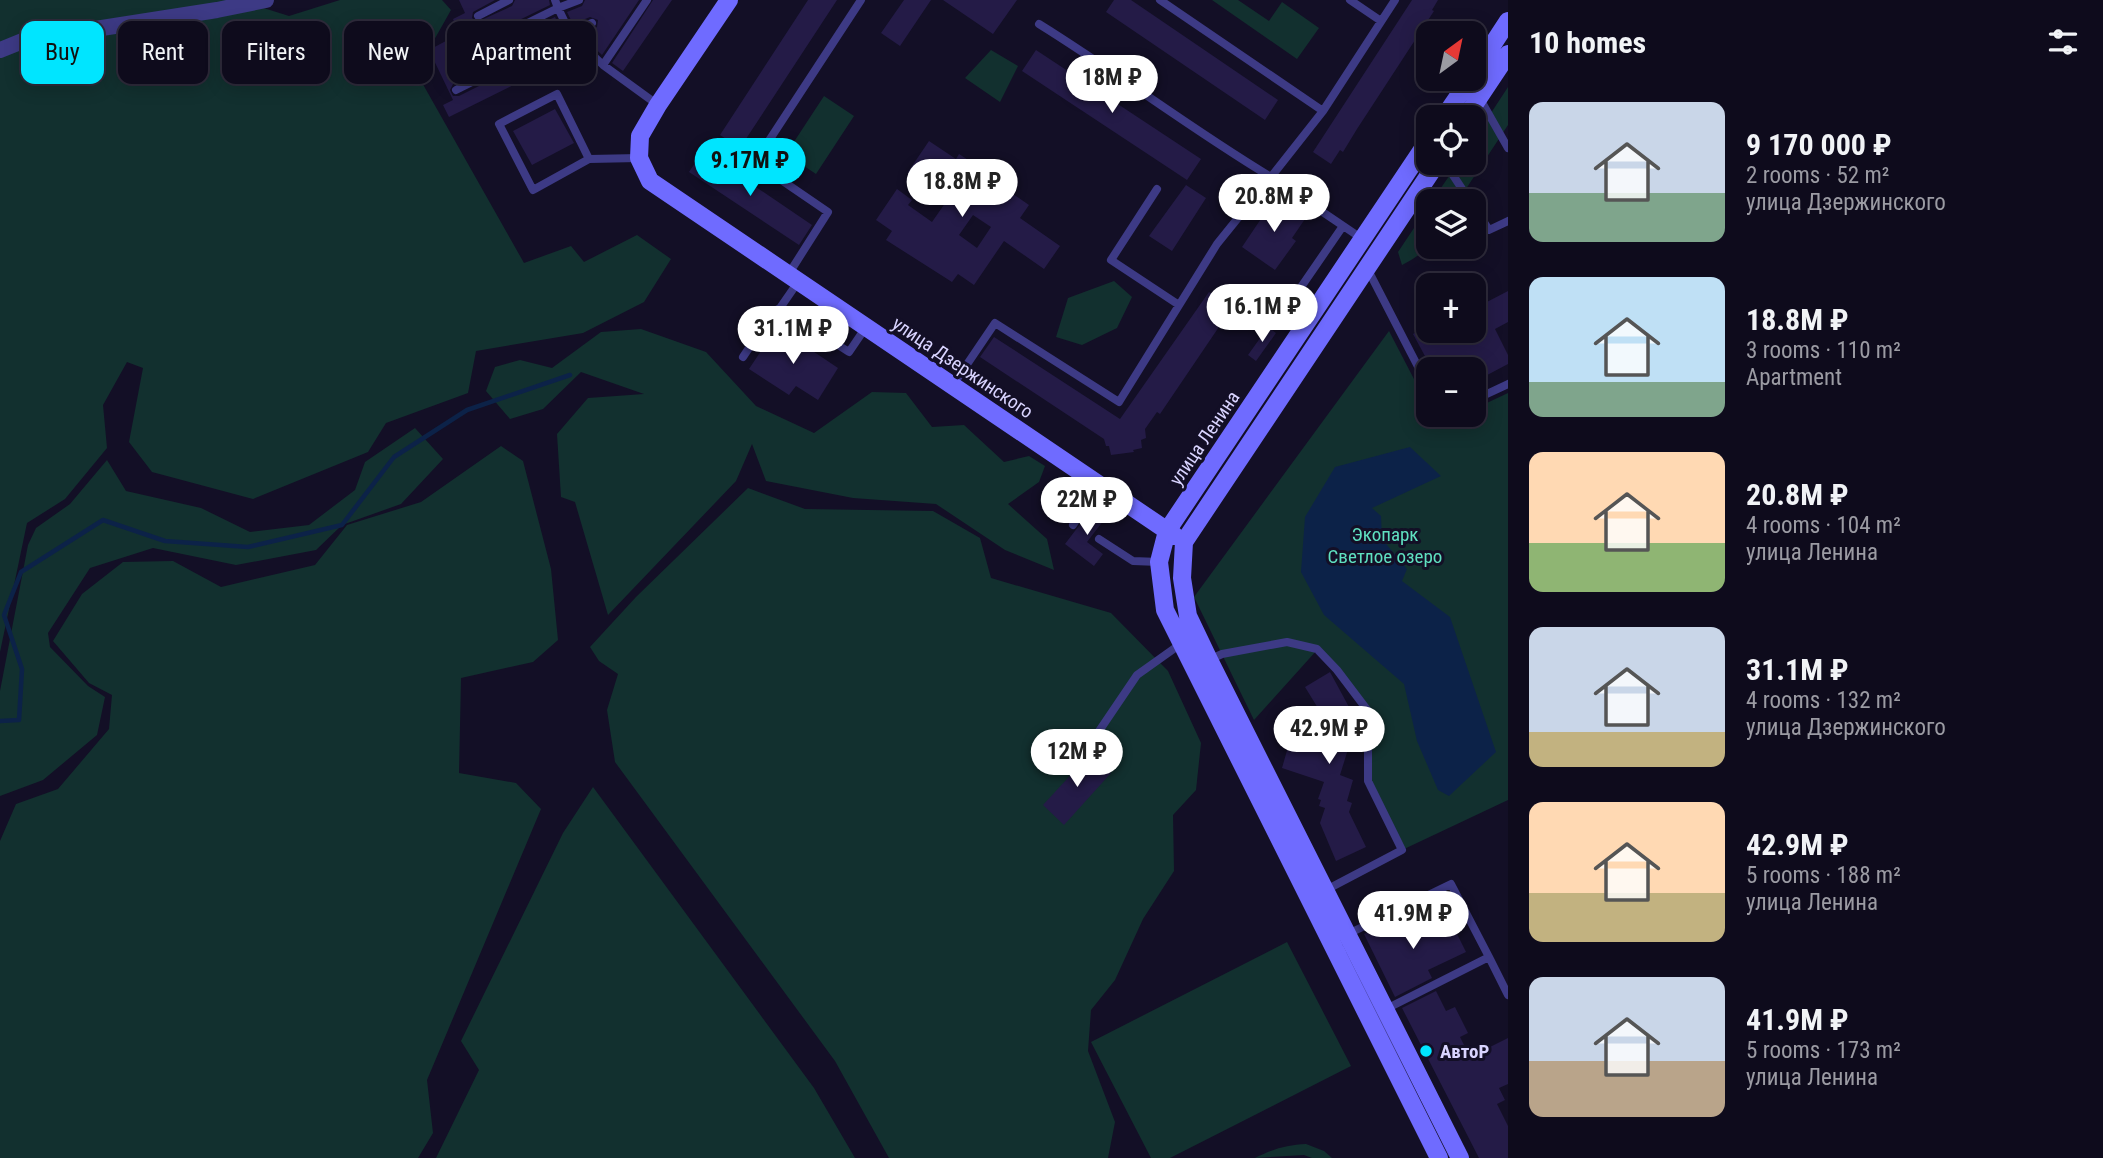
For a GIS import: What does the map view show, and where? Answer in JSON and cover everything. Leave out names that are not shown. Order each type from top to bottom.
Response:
[{"type":"main road","points":[[639,158],[640,136],[729,0]]},
{"type":"main road","points":[[1486,55],[1508,21]]},
{"type":"main road","points":[[1474,105],[1508,54]]},
{"type":"main road","name":"улица Дзержинского","points":[[639,158],[650,181],[1184,542]]},
{"type":"main road","name":"улица Ленина","points":[[1184,542],[1366,267],[1371,244],[1416,163]]},
{"type":"main road","name":"улица Ленина","points":[[1427,175],[1296,337],[1167,531],[1159,562],[1165,610],[1439,1158]]},
{"type":"main road","points":[[1184,542],[1182,578],[1188,616],[1460,1158]]},
{"type":"street","points":[[0,50],[25,40],[266,0]]},
{"type":"lane","points":[[478,16],[509,0]]},
{"type":"lane","points":[[525,21],[557,4],[579,0]]},
{"type":"lane","points":[[603,65],[647,0]]},
{"type":"lane","points":[[743,356],[773,312],[780,308],[828,212],[755,162],[860,0]]},
{"type":"lane","points":[[1160,0],[1323,111]]},
{"type":"lane","points":[[1350,0],[1381,21]]},
{"type":"lane","points":[[953,386],[995,323],[1119,402],[1217,244],[1323,111],[1395,0]]},
{"type":"lane","points":[[557,4],[565,21]]},
{"type":"lane","points":[[1039,24],[1206,138],[1271,177],[1371,244]]},
{"type":"lane","points":[[596,58],[658,105]]},
{"type":"lane","points":[[456,90],[468,84]]},
{"type":"lane","points":[[589,159],[556,94],[499,124],[533,190],[589,159],[639,158]]},
{"type":"lane","points":[[1479,97],[1508,148]]},
{"type":"lane","points":[[1157,189],[1111,260],[1180,305]]},
{"type":"lane","points":[[1486,225],[1489,230],[1508,220]]},
{"type":"lane","points":[[1296,337],[1299,290],[1343,226]]},
{"type":"lane","points":[[1366,267],[1416,363]]},
{"type":"lane","points":[[780,308],[849,352],[866,327]]},
{"type":"lane","points":[[1486,394],[1508,384]]},
{"type":"lane","points":[[1073,525],[1100,485]]},
{"type":"lane","points":[[1099,539],[1133,561],[1159,562]]},
{"type":"lane","points":[[1209,660],[1222,654],[1287,642],[1317,649],[1337,670],[1368,712],[1368,781],[1402,850],[1324,891]]},
{"type":"lane","points":[[1093,740],[1138,675],[1182,643]]},
{"type":"lane","points":[[1347,935],[1451,884],[1508,996]]},
{"type":"lane","points":[[1384,1010],[1489,957]]},
{"type":"green space","points":[[0,0],[238,0],[289,16],[340,0],[442,0],[451,10],[433,42],[433,21],[344,21],[344,84],[423,84],[524,263],[571,246],[584,262],[637,235],[671,259],[644,302],[583,333],[476,351],[468,393],[386,423],[368,452],[253,499],[152,472],[129,442],[143,368],[127,362],[103,405],[107,448],[65,499],[27,523],[0,652]]},
{"type":"green space","points":[[1212,0],[1238,0],[1269,21],[1282,2],[1319,28],[1297,59]]},
{"type":"green space","points":[[991,50],[1018,66],[1000,102],[965,78]]},
{"type":"green space","points":[[1508,87],[1508,125],[1486,158],[1486,121]]},
{"type":"green space","points":[[824,96],[854,116],[816,174],[786,154]]},
{"type":"green space","points":[[1450,175],[1475,175],[1466,189],[1440,189]]},
{"type":"green space","points":[[1416,225],[1416,256],[1402,265],[1398,252]]},
{"type":"green space","points":[[1114,281],[1132,297],[1117,328],[1082,345],[1056,337],[1068,298]]},
{"type":"green space","points":[[641,329],[706,352],[756,406],[814,433],[872,392],[906,393],[932,427],[964,425],[1004,462],[1029,456],[1045,466],[1039,482],[1008,504],[1047,539],[1054,570],[1005,550],[936,504],[853,498],[766,481],[752,444],[736,481],[608,615],[575,502],[561,497],[557,434],[588,398],[644,394],[581,372],[543,409],[510,419],[486,391],[495,367],[520,360],[552,368],[601,332]]},
{"type":"green space","name":"Экопарк Светлое озеро","points":[[1389,331],[1416,383],[1416,427],[1486,427],[1486,403],[1508,393],[1508,800],[1402,850],[1368,781],[1368,711],[1317,650],[1254,720],[1194,597]]},
{"type":"green space","points":[[415,428],[443,459],[401,504],[342,525],[316,550],[236,565],[153,548],[90,568],[48,633],[50,647],[88,686],[105,697],[97,735],[43,780],[0,796],[0,691],[28,545],[36,528],[70,504],[107,460],[126,491],[201,508],[250,532],[309,525],[355,490],[365,462]]},
{"type":"green space","points":[[501,446],[523,461],[551,569],[558,640],[533,662],[461,678],[459,773],[516,783],[541,809],[427,1080],[433,1133],[418,1158],[0,1158],[0,841],[16,804],[58,789],[109,729],[112,695],[89,683],[53,641],[82,594],[123,562],[173,561],[221,587],[315,565],[347,525],[421,502]]},
{"type":"green space","points":[[748,488],[805,509],[933,511],[980,538],[991,578],[1111,613],[1168,671],[1201,743],[1196,790],[1173,815],[1174,871],[1143,919],[1115,980],[1091,1010],[1088,1051],[1115,1122],[1108,1158],[889,1158],[835,1061],[615,762],[607,710],[618,674],[599,661],[590,647],[636,597]]},
{"type":"green space","points":[[593,787],[814,1088],[855,1158],[436,1158],[479,1070],[461,1041],[563,833]]},
{"type":"green space","points":[[1287,942],[1351,1066],[1170,1158],[1151,1158],[1091,1042]]},
{"type":"green space","points":[[1306,1144],[1324,1151],[1332,1158],[1312,1158],[1304,1155],[1255,1158],[1280,1148]]},
{"type":"water","points":[[1410,447],[1441,476],[1372,508],[1381,516],[1382,539],[1407,569],[1402,581],[1450,617],[1496,752],[1449,796],[1438,790],[1417,741],[1404,684],[1324,615],[1301,572],[1305,517],[1335,467]]},
{"type":"building","points":[[459,0],[495,0],[473,12],[472,18],[476,21],[454,21],[465,13]]},
{"type":"building","points":[[515,0],[549,0],[550,5],[517,21],[479,21],[512,6]]},
{"type":"building","points":[[585,0],[639,0],[602,55],[596,49],[598,20],[590,17],[572,21],[567,12],[582,6]]},
{"type":"building","points":[[653,0],[672,0],[623,71],[612,63]]},
{"type":"building","points":[[808,0],[837,0],[740,148],[720,135]]},
{"type":"building","points":[[904,0],[931,0],[900,46],[881,33]]},
{"type":"building","points":[[943,0],[1017,0],[993,34]]},
{"type":"building","points":[[1114,0],[1131,0],[1278,100],[1265,120],[1106,12]]},
{"type":"building","points":[[1412,0],[1438,0],[1427,21],[1416,21],[1416,39],[1343,152],[1340,150],[1331,164],[1313,152]]},
{"type":"building","points":[[447,40],[447,84],[453,84],[450,90],[453,96],[459,96],[483,84],[516,84],[449,117],[443,105],[453,100],[433,58],[433,48]]},
{"type":"building","points":[[1036,50],[1201,159],[1187,180],[1022,71]]},
{"type":"building","points":[[555,109],[574,143],[532,165],[513,131]]},
{"type":"building","points":[[929,141],[956,159],[959,154],[1005,184],[1003,187],[1029,205],[1020,218],[1060,246],[1044,269],[1004,241],[974,285],[958,274],[952,282],[886,240],[892,231],[876,220],[897,189],[912,200],[908,205],[932,222],[948,199],[908,172]],"holes":[[[973,215],[991,227],[977,248],[959,235]]]},
{"type":"building","points":[[703,151],[812,225],[799,245],[689,172]]},
{"type":"building","points":[[1186,185],[1206,198],[1172,251],[1149,236]]},
{"type":"building","points":[[1275,198],[1305,219],[1292,238],[1296,241],[1275,270],[1242,247]]},
{"type":"building","points":[[1508,291],[1508,322],[1495,329],[1508,355],[1508,364],[1486,376],[1486,357],[1425,357],[1418,343],[1486,343],[1486,302]]},
{"type":"building","points":[[1209,292],[1229,305],[1222,316],[1225,318],[1160,414],[1157,412],[1145,429],[1146,438],[1141,440],[1142,448],[1133,450],[1134,452],[1111,455],[1104,439],[980,357],[994,337],[1120,419]]},
{"type":"building","points":[[777,327],[838,368],[818,400],[796,386],[789,395],[749,369]]},
{"type":"building","points":[[1268,327],[1276,333],[1256,361],[1248,355]]},
{"type":"building","points":[[1094,506],[1107,516],[1087,542],[1103,554],[1094,566],[1065,544]]},
{"type":"building","points":[[1330,672],[1349,707],[1345,718],[1353,724],[1354,730],[1340,775],[1353,780],[1347,801],[1352,803],[1349,812],[1366,847],[1336,861],[1320,823],[1325,808],[1319,806],[1321,800],[1318,799],[1324,782],[1282,768],[1292,733],[1316,740],[1324,718],[1305,687]]},
{"type":"building","points":[[1090,754],[1111,773],[1064,825],[1043,805]]},
{"type":"building","points":[[1447,914],[1466,952],[1428,970],[1432,978],[1395,997],[1364,934],[1401,916],[1409,933]]},
{"type":"building","points":[[1436,991],[1446,1011],[1455,1007],[1468,1033],[1460,1037],[1470,1057],[1508,1038],[1508,1084],[1499,1088],[1505,1100],[1497,1104],[1508,1126],[1508,1158],[1479,1158],[1402,1008]]},
{"type":"waterway","points":[[0,721],[19,720],[22,669],[4,615],[21,572],[103,520],[165,541],[248,547],[342,525],[394,457],[467,410],[570,375]]},
{"type":"place","name":"АвтоР","points":[[1426,1051]]}]
